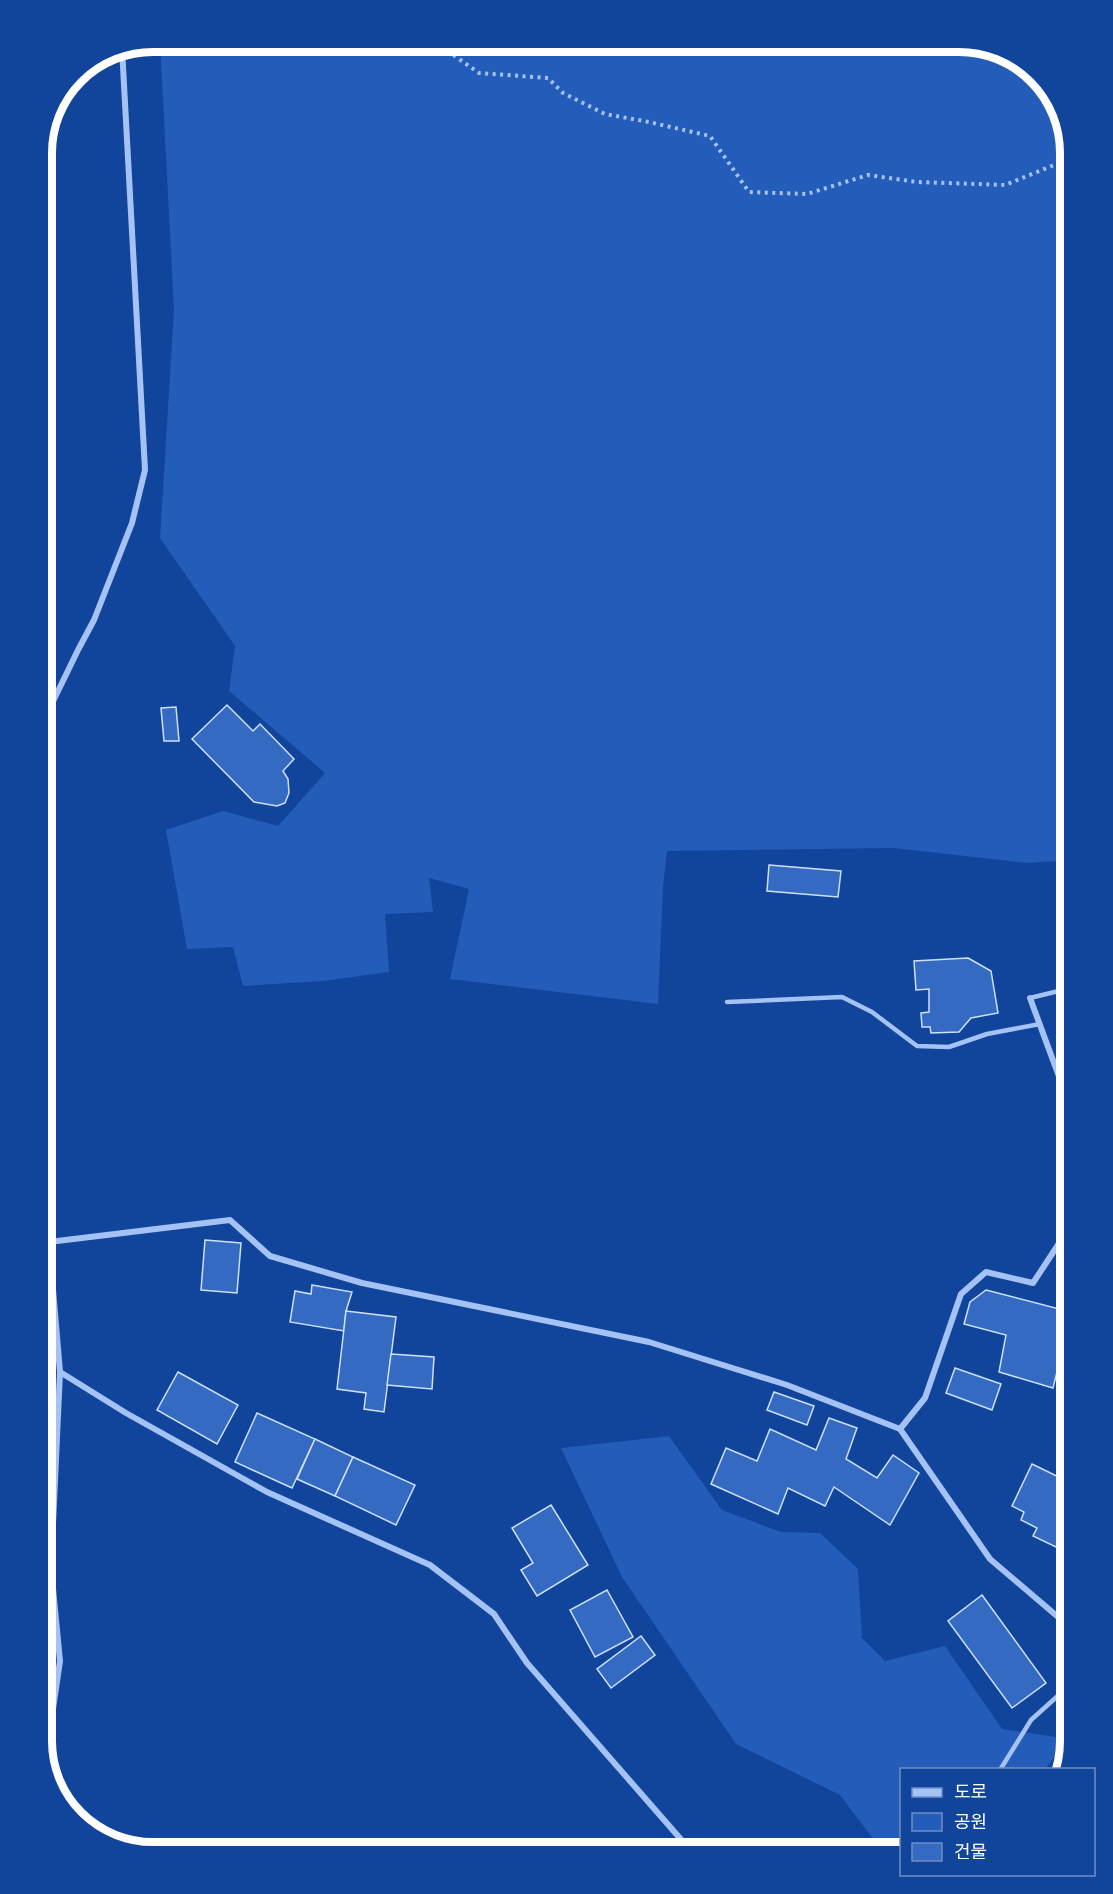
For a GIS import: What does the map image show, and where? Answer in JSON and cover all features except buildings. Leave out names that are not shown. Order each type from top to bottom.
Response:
[{"type":"street","points":[[53,702],[94,620],[132,523],[145,470],[123,58]]},
{"type":"street","points":[[1030,998],[1060,1079]]},
{"type":"street","points":[[52,1242],[230,1220],[270,1256],[362,1282],[649,1342],[787,1385],[900,1429],[990,1559],[1060,1619]]},
{"type":"street","points":[[900,1429],[926,1398],[961,1294],[986,1272],[1033,1282],[1060,1242]]},
{"type":"street","points":[[52,1281],[60,1372],[52,1544]]},
{"type":"street","points":[[60,1372],[126,1413],[267,1492],[430,1565],[494,1614],[527,1663],[683,1842]]},
{"type":"street","points":[[52,1579],[60,1661],[52,1716]]},
{"type":"lane","points":[[1030,998],[1060,991]]},
{"type":"lane","points":[[728,1002],[842,997],[872,1012],[917,1046],[949,1047],[987,1034],[1040,1024]]},
{"type":"lane","points":[[1001,1768],[1031,1720],[1060,1694]]},
{"type":"path","points":[[450,52],[479,73],[548,78],[563,93],[605,114],[710,136],[749,192],[807,194],[868,175],[917,182],[1005,185],[1060,163]]},
{"type":"green space","points":[[161,52],[966,53],[992,58],[1016,69],[1044,97],[1060,140],[1060,861],[1026,863],[894,848],[667,851],[663,887],[658,1004],[450,979],[469,889],[429,878],[433,912],[385,914],[389,972],[323,981],[243,986],[233,947],[187,949],[166,830],[223,811],[278,826],[325,773],[229,691],[235,646],[160,538],[174,310]]},
{"type":"green space","points":[[669,1436],[722,1510],[781,1532],[820,1533],[858,1569],[862,1638],[885,1661],[945,1646],[1002,1729],[1060,1738],[1060,1750],[1046,1768],[900,1768],[900,1842],[875,1842],[840,1795],[736,1744],[622,1577],[561,1448]]}]
